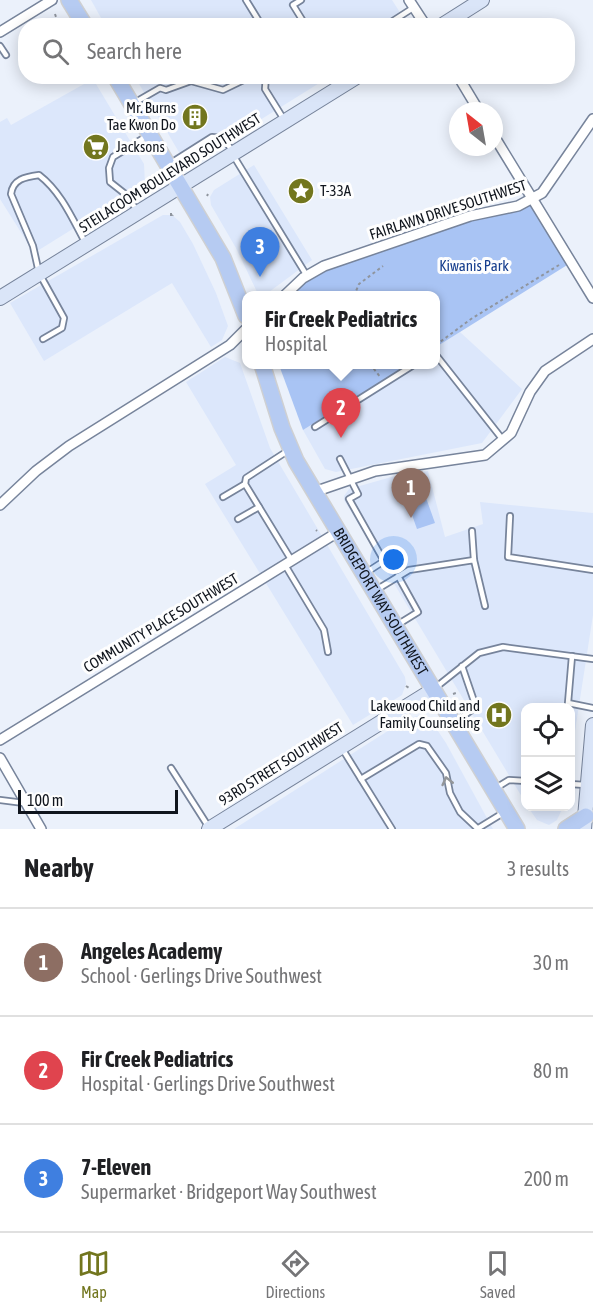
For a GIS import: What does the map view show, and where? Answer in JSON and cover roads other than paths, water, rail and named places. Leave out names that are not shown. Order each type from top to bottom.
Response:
[{"type":"main road","points":[[69,0],[80,18]]},
{"type":"main road","points":[[454,18],[482,0]]},
{"type":"main road","points":[[120,84],[223,258],[242,306]]},
{"type":"main road","name":"STEILACOOM BOULEVARD SOUTHWEST","points":[[0,297],[285,121],[332,84]]},
{"type":"main road","name":"BRIDGEPORT WAY SOUTHWEST","points":[[264,369],[291,449],[314,492],[512,820]]},
{"type":"main road","name":"93RD STREET SOUTHWEST","points":[[215,828],[433,690]]},
{"type":"main road","points":[[566,829],[587,823],[593,725]]},
{"type":"main road","points":[[512,820],[529,829]]},
{"type":"street","points":[[23,18],[52,0]]},
{"type":"street","points":[[411,4],[421,18]]},
{"type":"street","points":[[0,32],[18,21]]},
{"type":"street","points":[[463,84],[474,102]]},
{"type":"street","name":"FAIRLAWN DRIVE SOUTHWEST","points":[[290,291],[307,276],[332,263],[452,222],[533,201],[542,194],[593,119]]},
{"type":"street","points":[[503,151],[593,298]]},
{"type":"street","points":[[0,505],[52,458],[230,345],[242,333]]},
{"type":"street","points":[[314,492],[375,471],[472,459],[484,455],[511,433],[530,392],[545,371],[593,339]]},
{"type":"street","name":"COMMUNITY PLACE SOUTHWEST","points":[[0,740],[338,532]]},
{"type":"street","points":[[0,758],[41,829]]},
{"type":"lane","points":[[246,0],[257,18]]},
{"type":"lane","points":[[301,0],[293,5],[301,18]]},
{"type":"lane","points":[[394,18],[411,4]]},
{"type":"lane","points":[[0,46],[6,54]]},
{"type":"lane","points":[[131,104],[160,88],[166,90],[183,84]]},
{"type":"lane","points":[[202,84],[223,90],[235,84]]},
{"type":"lane","points":[[265,84],[265,89],[285,121]]},
{"type":"lane","points":[[138,213],[124,193],[111,182],[109,162],[113,157],[149,134]]},
{"type":"lane","points":[[168,165],[212,137],[224,138],[307,276]]},
{"type":"lane","points":[[44,339],[62,328],[64,322],[39,273],[33,246],[11,194],[12,186],[19,180],[39,175],[58,194],[87,244]]},
{"type":"lane","points":[[440,361],[503,440]]},
{"type":"lane","points":[[315,427],[407,369]]},
{"type":"lane","points":[[291,449],[253,472],[246,478],[245,484],[324,630],[328,652]]},
{"type":"lane","points":[[340,459],[358,494],[349,499],[384,561],[363,574]]},
{"type":"lane","points":[[224,496],[245,484]]},
{"type":"lane","points":[[238,519],[259,507]]},
{"type":"lane","points":[[510,516],[508,557],[593,570]]},
{"type":"lane","points":[[472,531],[474,560],[485,606]]},
{"type":"lane","points":[[374,591],[409,570],[431,564],[474,560]]},
{"type":"lane","points":[[394,626],[417,612],[398,576]]},
{"type":"lane","points":[[433,690],[479,653],[504,647],[593,659]]},
{"type":"lane","points":[[572,656],[568,703],[593,708]]},
{"type":"lane","points":[[453,723],[476,707],[462,666]]},
{"type":"lane","points":[[361,779],[419,744],[427,746],[446,773],[450,794],[460,812],[478,829],[512,820]]},
{"type":"lane","points":[[341,747],[392,829]]},
{"type":"lane","points":[[171,768],[215,828]]},
{"type":"lane","points":[[494,790],[509,780],[521,781]]},
{"type":"lane","points":[[575,784],[589,785]]},
{"type":"lane","points":[[0,800],[26,803]]},
{"type":"place","name":"Mr. Burns Tae Kwon Do","points":[[195,117]]},
{"type":"place","name":"Jacksons","points":[[96,147]]},
{"type":"place","name":"T-33A","points":[[301,191]]},
{"type":"place","name":"7-Eleven","points":[[260,277]]},
{"type":"place","name":"Fir Creek Pediatrics","points":[[341,438]]},
{"type":"place","name":"Angeles Academy","points":[[411,518]]},
{"type":"place","name":"Lakewood Child and Family Counseling","points":[[499,715]]},
{"type":"park label","name":"Kiwanis Park","points":[[474,266]]}]
